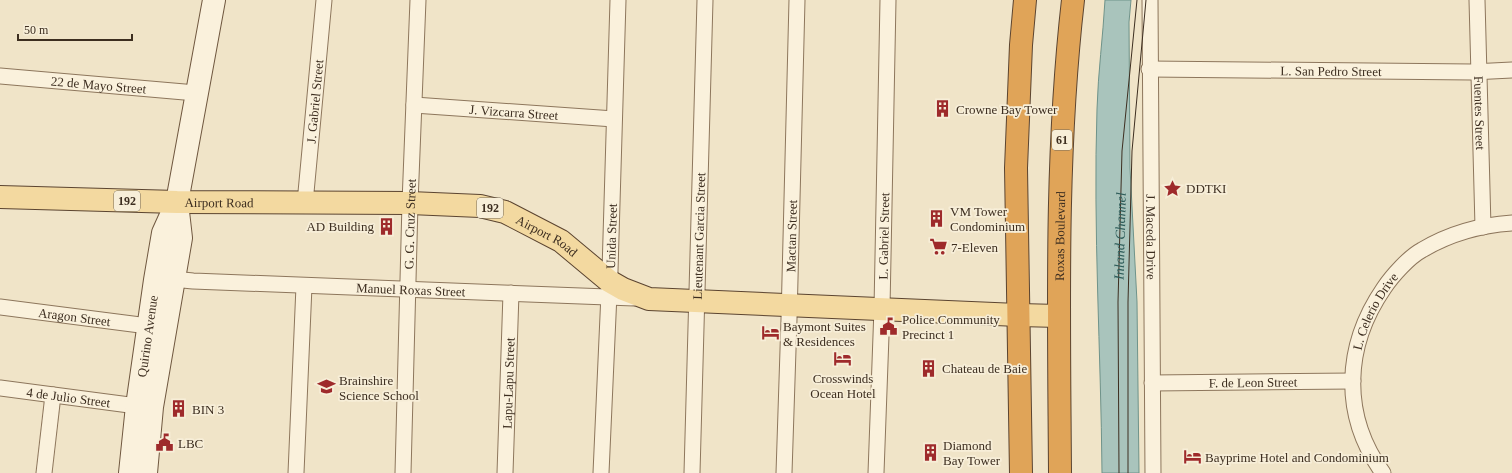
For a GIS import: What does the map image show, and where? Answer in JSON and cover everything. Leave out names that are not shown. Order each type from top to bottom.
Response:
[{"type":"highway","points":[[1022,473],[1016,168],[1021,45],[1025,0]]},
{"type":"highway","name":"Roxas Boulevard","points":[[1060,473],[1060,166],[1067,49],[1073,0]]},
{"type":"main road","name":"Quirino Avenue","points":[[130,473],[148,326],[163,233],[177,202],[214,0]]},
{"type":"main road","name":"Airport Road","points":[[0,197],[177,202],[480,206],[505,212],[561,241],[609,289],[622,289],[650,298],[1059,316]]},
{"type":"main road","name":"Quirino Avenue","points":[[146,473],[152,407],[181,238],[177,202]]},
{"type":"street","name":"J. Gabriel Street","points":[[305,203],[324,0]]},
{"type":"street","name":"G. G. Cruz Street","points":[[403,473],[410,204],[418,0]]},
{"type":"street","name":"Unida Street","points":[[601,473],[609,289],[618,0]]},
{"type":"street","name":"Lieutenant Garcia Street","points":[[692,473],[705,0]]},
{"type":"street","name":"Mactan Street","points":[[784,473],[797,0]]},
{"type":"street","name":"L. Gabriel Street","points":[[876,473],[882,308],[888,0]]},
{"type":"street","name":"J. Maceda Drive","points":[[1150,0],[1149,70],[1153,473]]},
{"type":"street","name":"Fuentes Street","points":[[1478,0],[1483,227]]},
{"type":"street","name":"L. San Pedro Street","points":[[1149,70],[1512,70]]},
{"type":"street","name":"22 de Mayo Street","points":[[0,76],[196,93]]},
{"type":"street","name":"J. Vizcarra Street","points":[[414,105],[614,120]]},
{"type":"street","name":"L. Celerio Drive","points":[[1383,473],[1373,459],[1361,434],[1354,406],[1353,381],[1356,349],[1364,322],[1375,301],[1392,277],[1421,250],[1447,237],[1483,227],[1512,223]]},
{"type":"street","name":"Manuel Roxas Street","points":[[173,279],[304,286],[511,293],[609,289]]},
{"type":"street","points":[[296,473],[304,286]]},
{"type":"street","name":"Lapu-Lapu Street","points":[[505,473],[511,293]]},
{"type":"street","name":"Aragon Street","points":[[0,307],[148,326]]},
{"type":"street","name":"F. de Leon Street","points":[[1152,383],[1353,381]]},
{"type":"street","name":"4 de Julio Street","points":[[0,388],[137,406]]},
{"type":"street","points":[[44,473],[53,395]]},
{"type":"water","name":"Inland Channel","points":[[1105,0],[1131,0],[1129,22],[1130,168],[1137,302],[1139,473],[1102,473],[1096,154],[1098,95]]},
{"type":"tram line","points":[[1119,473],[1118,302],[1122,151],[1137,0]]},
{"type":"tram line","points":[[1128,473],[1128,302],[1132,151],[1146,0]]},
{"type":"place","name":"Crowne Bay Tower","points":[[943,109]]},
{"type":"place","name":"DDTKI","points":[[1173,188]]},
{"type":"place","name":"VM Tower Condominium","points":[[937,218]]},
{"type":"place","name":"AD Building","points":[[387,226]]},
{"type":"place","name":"7-Eleven","points":[[938,247]]},
{"type":"place","name":"Police Community Precinct 1","points":[[889,326]]},
{"type":"place","name":"Baymont Suites & Residences","points":[[770,333]]},
{"type":"place","name":"Crosswinds Ocean Hotel","points":[[843,359]]},
{"type":"place","name":"Chateau de Baie","points":[[929,368]]},
{"type":"place","name":"Brainshire Science School","points":[[326,387]]},
{"type":"place","name":"BIN 3","points":[[179,409]]},
{"type":"place","name":"LBC","points":[[165,443]]},
{"type":"place","name":"Diamond Bay Tower","points":[[930,452]]},
{"type":"place","name":"Bayprime Hotel and Condominium","points":[[1192,457]]}]
